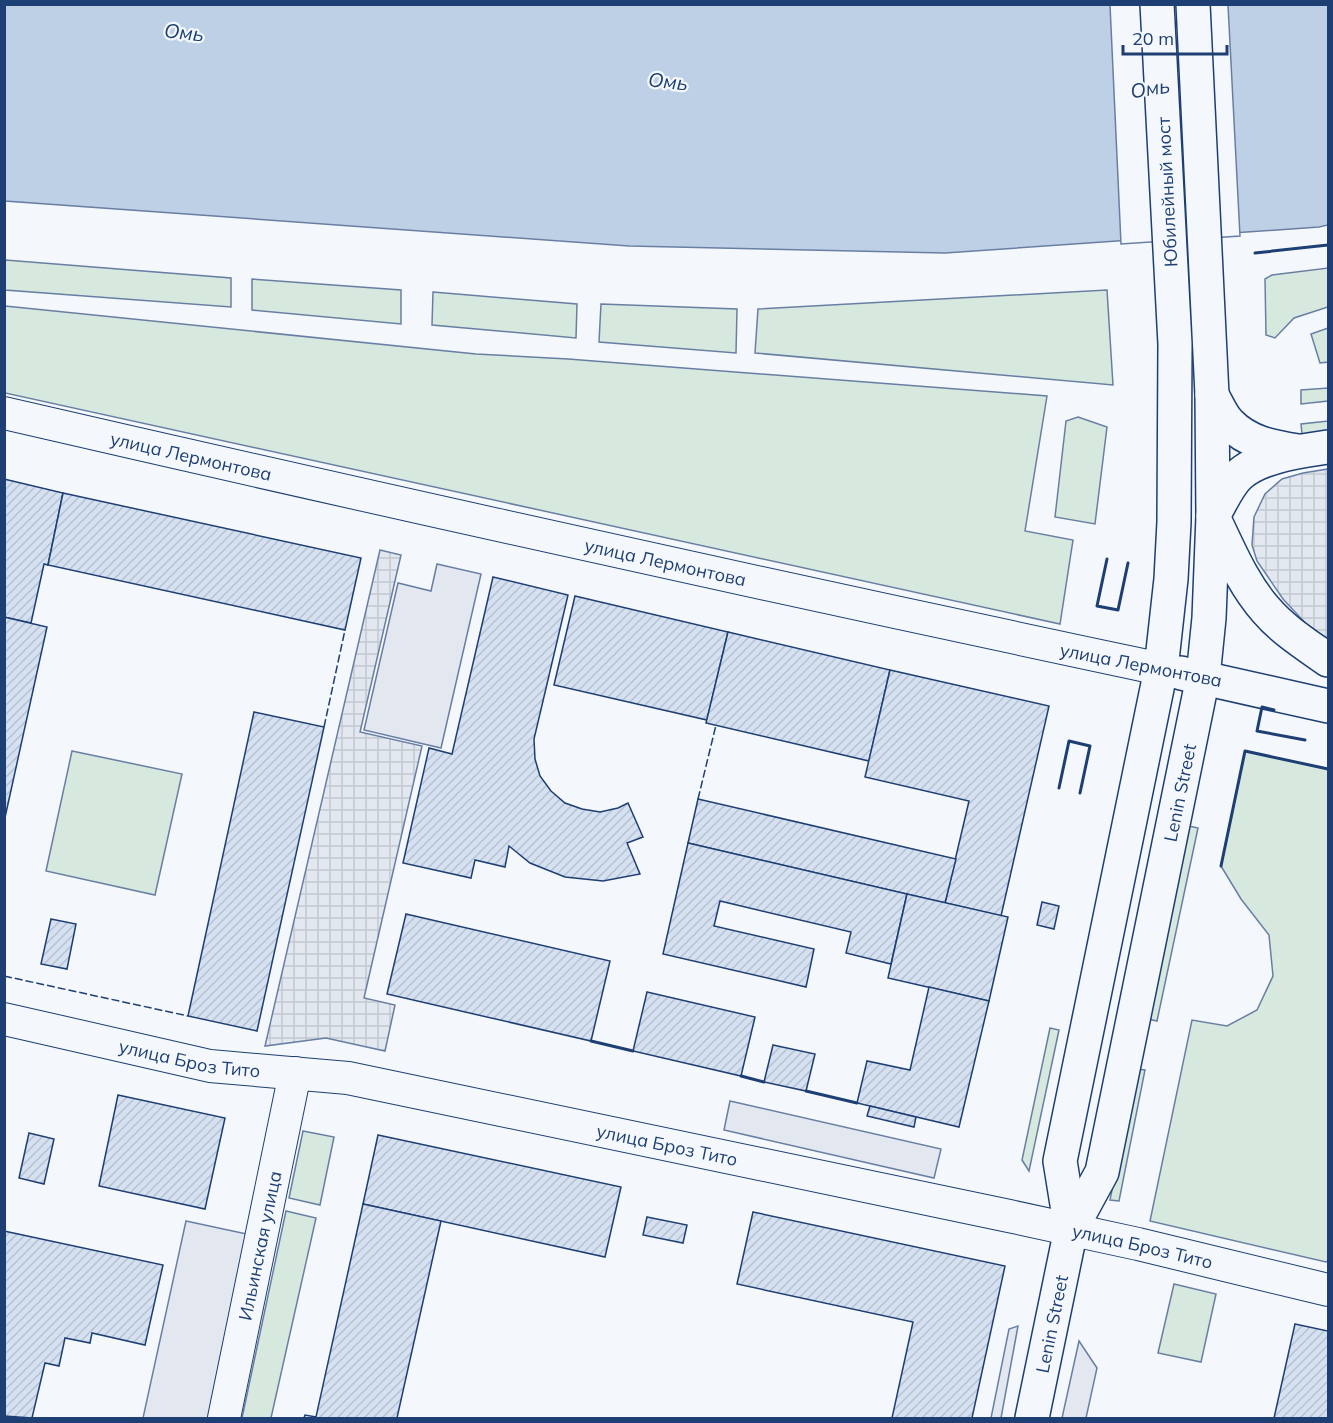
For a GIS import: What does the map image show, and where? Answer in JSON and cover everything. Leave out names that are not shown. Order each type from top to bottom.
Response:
[{"type":"main road","name":"Юбилейный мост","points":[[1157,4],[1174,344]]},
{"type":"main road","name":"Юбилейный мост","points":[[1193,4],[1208,343]]},
{"type":"main road","name":"Lenin Street","points":[[1032,1419],[1071,1229],[1102,1172],[1203,677],[1209,618],[1213,516],[1212,395],[1208,343]]},
{"type":"main road","name":"Lenin Street","points":[[1071,1229],[1060,1161],[1161,669],[1171,579],[1174,522],[1174,344]]},
{"type":"main road","points":[[1212,395],[1228,422],[1241,433],[1269,446],[1313,449]]},
{"type":"main road","points":[[1313,449],[1250,466],[1230,486],[1213,516],[1241,576],[1267,611],[1282,626],[1329,660]]},
{"type":"main road","name":"улица Лермонтова","points":[[1161,669],[1329,706]]},
{"type":"street","name":"улица Лермонтова","points":[[4,413],[383,500],[1019,640],[1161,669]]},
{"type":"street","name":"улица Броз Тито","points":[[4,1019],[210,1066],[348,1078],[1071,1229],[1329,1290]]},
{"type":"street","name":"Ильинская улица","points":[[224,1419],[295,1073]]},
{"type":"shaded area","points":[[5,260],[231,278],[231,307],[5,290]]},
{"type":"shaded area","points":[[1328,268],[1328,307],[1294,318],[1275,338],[1266,335],[1265,279],[1272,275]]},
{"type":"shaded area","points":[[252,279],[401,290],[401,324],[252,310]]},
{"type":"shaded area","points":[[1107,290],[1113,385],[755,353],[758,309]]},
{"type":"shaded area","points":[[433,292],[577,304],[576,338],[432,325]]},
{"type":"shaded area","points":[[601,304],[737,309],[736,353],[599,342]]},
{"type":"shaded area","points":[[5,306],[476,354],[1047,396],[1025,531],[1073,540],[1060,624],[5,393]]},
{"type":"shaded area","points":[[1328,328],[1328,362],[1320,363],[1311,334]]},
{"type":"shaded area","points":[[1328,388],[1328,401],[1301,404],[1301,390]]},
{"type":"shaded area","points":[[1078,417],[1107,427],[1095,524],[1055,517],[1066,421]]},
{"type":"shaded area","points":[[1328,421],[1328,431],[1302,434],[1301,424]]},
{"type":"shaded area","points":[[1328,469],[1328,639],[1310,628],[1283,599],[1257,561],[1252,545],[1254,517],[1265,494],[1282,479]]},
{"type":"shaded area","points":[[380,550],[401,555],[360,732],[422,746],[364,998],[395,1005],[385,1051],[326,1038],[265,1046]]},
{"type":"shaded area","points":[[437,564],[481,574],[441,748],[364,730],[398,583],[431,591]]},
{"type":"shaded area","points":[[72,751],[182,774],[155,895],[46,871]]},
{"type":"shaded area","points":[[1245,751],[1328,769],[1328,1261],[1326,1262],[1150,1221],[1192,1020],[1227,1026],[1257,1010],[1273,976],[1269,935],[1241,899],[1221,866]]},
{"type":"shaded area","points":[[1189,826],[1198,828],[1157,1021],[1148,1019]]},
{"type":"shaded area","points":[[1050,1028],[1059,1030],[1029,1171],[1022,1160]]},
{"type":"shaded area","points":[[1136,1069],[1145,1070],[1119,1201],[1110,1200]]},
{"type":"shaded area","points":[[730,1101],[941,1149],[934,1178],[724,1130]]},
{"type":"shaded area","points":[[303,1131],[334,1137],[320,1205],[289,1198]]},
{"type":"shaded area","points":[[286,1211],[316,1218],[271,1418],[242,1418]]},
{"type":"shaded area","points":[[186,1221],[256,1236],[217,1418],[143,1418]]},
{"type":"shaded area","points":[[1174,1284],[1216,1294],[1201,1362],[1158,1353]]},
{"type":"shaded area","points":[[1018,1326],[1001,1418],[991,1418],[1009,1329]]},
{"type":"shaded area","points":[[1079,1341],[1097,1368],[1086,1418],[1062,1418]]},
{"type":"water","name":"Омь","points":[[4,5],[1328,5],[1328,225],[945,253],[629,246],[5,201]]},
{"type":"pier","points":[[1110,5],[1228,5],[1240,236],[1121,244]]},
{"type":"building","points":[[4,479],[63,493],[48,565],[44,564],[31,623],[4,617]]},
{"type":"building","points":[[63,493],[361,558],[345,630],[48,565]]},
{"type":"building","points":[[493,577],[568,595],[534,739],[535,759],[540,776],[551,791],[565,803],[600,812],[628,803],[643,837],[627,843],[640,874],[603,881],[565,877],[530,863],[509,846],[505,867],[475,860],[471,878],[403,863],[429,748],[452,754]]},
{"type":"building","points":[[575,596],[728,632],[707,720],[554,685]]},
{"type":"building","points":[[4,617],[47,627],[4,822]]},
{"type":"building","points":[[728,632],[890,670],[869,761],[706,723]]},
{"type":"building","points":[[890,670],[1049,706],[1001,916],[945,903],[969,801],[865,777]]},
{"type":"building","points":[[254,712],[324,727],[257,1031],[188,1016]]},
{"type":"building","points":[[698,799],[956,859],[945,903],[688,843]]},
{"type":"building","points":[[688,843],[907,894],[891,964],[846,953],[851,932],[720,901],[714,926],[814,949],[806,987],[663,954]]},
{"type":"building","points":[[907,894],[1008,917],[989,1001],[888,978]]},
{"type":"building","points":[[1042,902],[1059,906],[1054,929],[1037,925]]},
{"type":"building","points":[[406,914],[610,961],[591,1041],[387,994]]},
{"type":"building","points":[[51,919],[76,924],[67,969],[41,964]]},
{"type":"building","points":[[929,987],[989,1001],[959,1127],[857,1103],[867,1061],[910,1070]]},
{"type":"building","points":[[647,992],[755,1017],[741,1076],[633,1051]]},
{"type":"building","points":[[773,1045],[815,1054],[806,1091],[764,1082]]},
{"type":"building","points":[[118,1095],[225,1118],[205,1209],[99,1186]]},
{"type":"building","points":[[870,1106],[916,1117],[914,1127],[867,1116]]},
{"type":"building","points":[[29,1133],[54,1139],[44,1184],[19,1178]]},
{"type":"building","points":[[378,1135],[621,1187],[605,1257],[363,1204]]},
{"type":"building","points":[[363,1204],[441,1221],[397,1418],[304,1418],[305,1415],[316,1417]]},
{"type":"building","points":[[753,1212],[1005,1266],[972,1418],[892,1418],[913,1322],[737,1284]]},
{"type":"building","points":[[647,1217],[687,1225],[683,1243],[643,1235]]},
{"type":"building","points":[[4,1231],[163,1265],[145,1345],[92,1333],[90,1343],[65,1338],[59,1366],[45,1363],[32,1418],[4,1416]]},
{"type":"building","points":[[1295,1324],[1328,1331],[1328,1418],[1274,1418]]},
{"type":"fence","points":[[324,727],[345,630]]},
{"type":"fence","points":[[698,799],[716,725]]},
{"type":"fence","points":[[4,976],[188,1016]]},
{"type":"wall","points":[[1255,253],[1328,245]]},
{"type":"wall","points":[[1107,559],[1097,606],[1118,610],[1128,563]]},
{"type":"wall","points":[[1274,710],[1262,707],[1257,731],[1305,740]]},
{"type":"wall","points":[[1059,788],[1069,741],[1090,746],[1080,793]]},
{"type":"wall","points":[[1221,866],[1245,751],[1328,769]]},
{"type":"wall","points":[[591,1041],[633,1051]]},
{"type":"wall","points":[[741,1076],[764,1082]]},
{"type":"wall","points":[[806,1091],[857,1103]]}]
